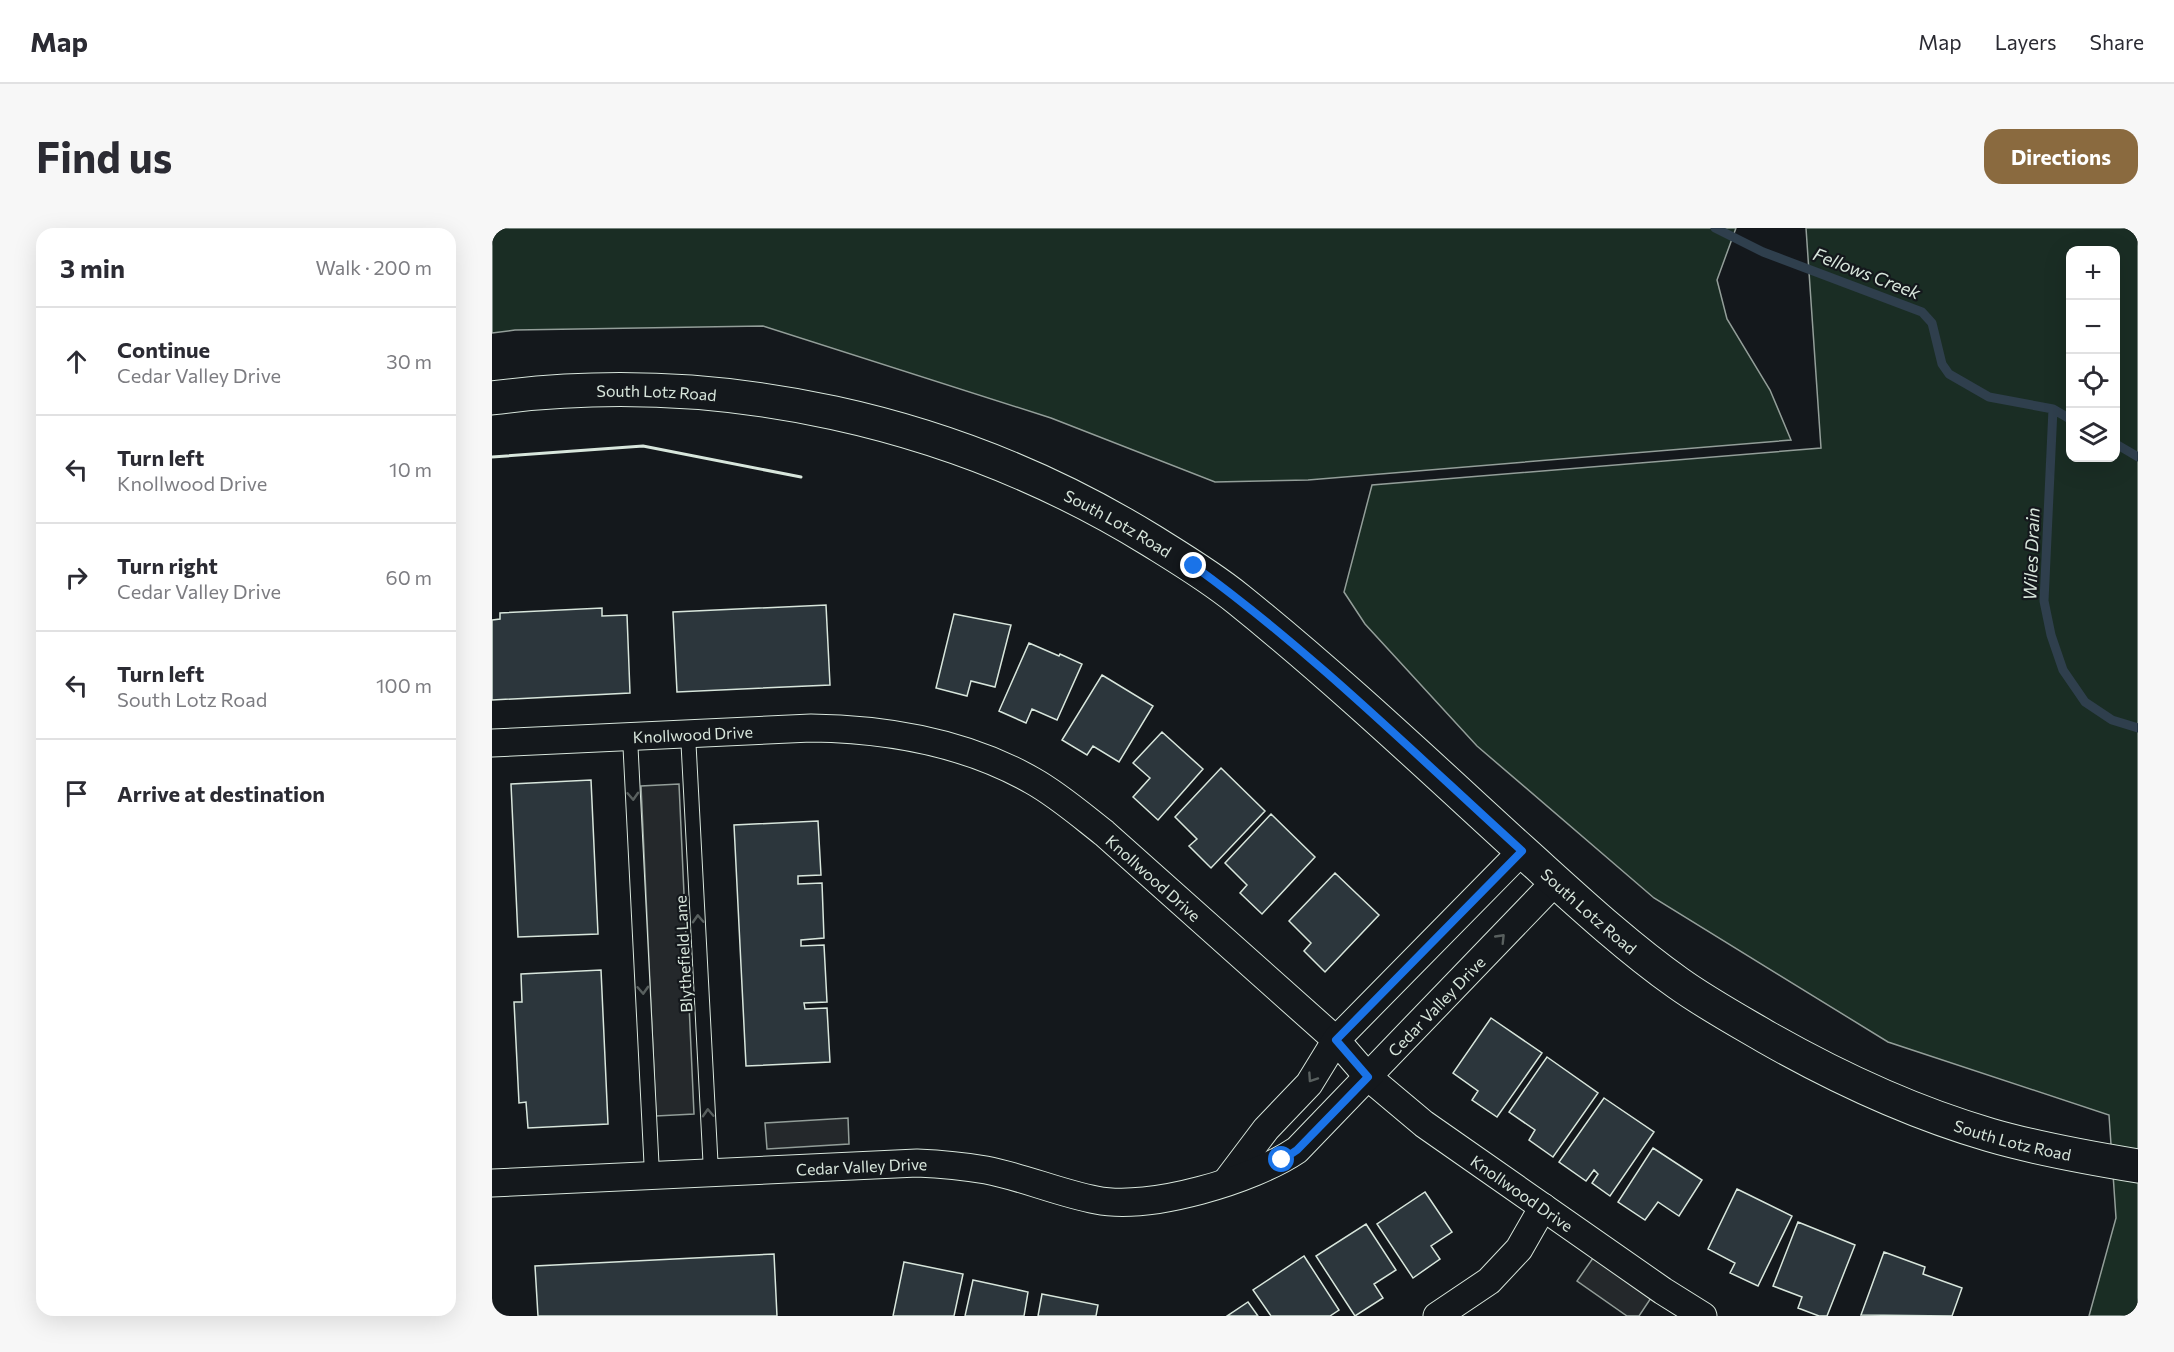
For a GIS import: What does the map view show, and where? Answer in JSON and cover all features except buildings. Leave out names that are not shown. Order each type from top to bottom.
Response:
[{"type":"street","name":"South Lotz Road","points":[[492,398],[591,390],[669,391],[747,397],[822,409],[915,433],[970,451],[1024,473],[1111,516],[1194,566],[1235,596],[1324,672],[1556,882],[1677,982],[1730,1016],[1866,1090],[1922,1112],[1993,1136],[2138,1166]]},
{"type":"street","name":"Knollwood Drive","points":[[492,743],[811,728],[865,730],[920,738],[973,753],[1005,766],[1044,788],[1104,833],[1336,1040],[1368,1077],[1424,1124],[1663,1291],[1703,1316]]},
{"type":"street","points":[[1225,1183],[1266,1129],[1309,1084],[1336,1040],[1522,851]]},
{"type":"street","name":"Cedar Valley Drive","points":[[492,1183],[918,1163],[987,1170],[1097,1201],[1120,1203],[1186,1194],[1225,1183],[1282,1160],[1297,1150],[1556,882]]},
{"type":"street","points":[[1437,1316],[1489,1281],[1519,1250],[1543,1207]]},
{"type":"lane","name":"Blythefield Lane","points":[[688,734],[711,1172]]},
{"type":"lane","points":[[630,737],[652,1174]]},
{"type":"green space","points":[[492,228],[1736,228],[1717,280],[1727,319],[1770,390],[1791,440],[1308,480],[1215,482],[1051,418],[763,326],[515,330],[492,333]]},
{"type":"green space","points":[[1806,228],[2138,228],[2138,1316],[2089,1316],[2116,1218],[2109,1115],[1888,1042],[1654,898],[1477,746],[1365,624],[1344,592],[1372,485],[1821,448]]},
{"type":"shaded area","points":[[679,784],[694,1114],[656,1116],[641,786]]},
{"type":"shaded area","points":[[848,1118],[849,1144],[767,1149],[765,1123]]},
{"type":"shaded area","points":[[1593,1258],[1651,1298],[1639,1316],[1627,1316],[1577,1281]]},
{"type":"waterway","name":"Fellows Creek","points":[[1715,228],[1763,252],[1922,312],[1932,323],[1942,364],[1949,374],[1989,397],[2053,409],[2066,417]]},
{"type":"waterway","name":"Wiles Drain","points":[[2053,409],[2044,601],[2051,635],[2063,670],[2085,702],[2112,720],[2138,728]]},
{"type":"waterway","name":"Fellows Creek","points":[[2120,446],[2138,457]]},
{"type":"wall","points":[[492,457],[643,446],[801,477]]},
{"type":"route","points":[[1194,566],[1235,596],[1324,672],[1522,851],[1336,1040],[1368,1077],[1297,1150],[1282,1160]]}]
